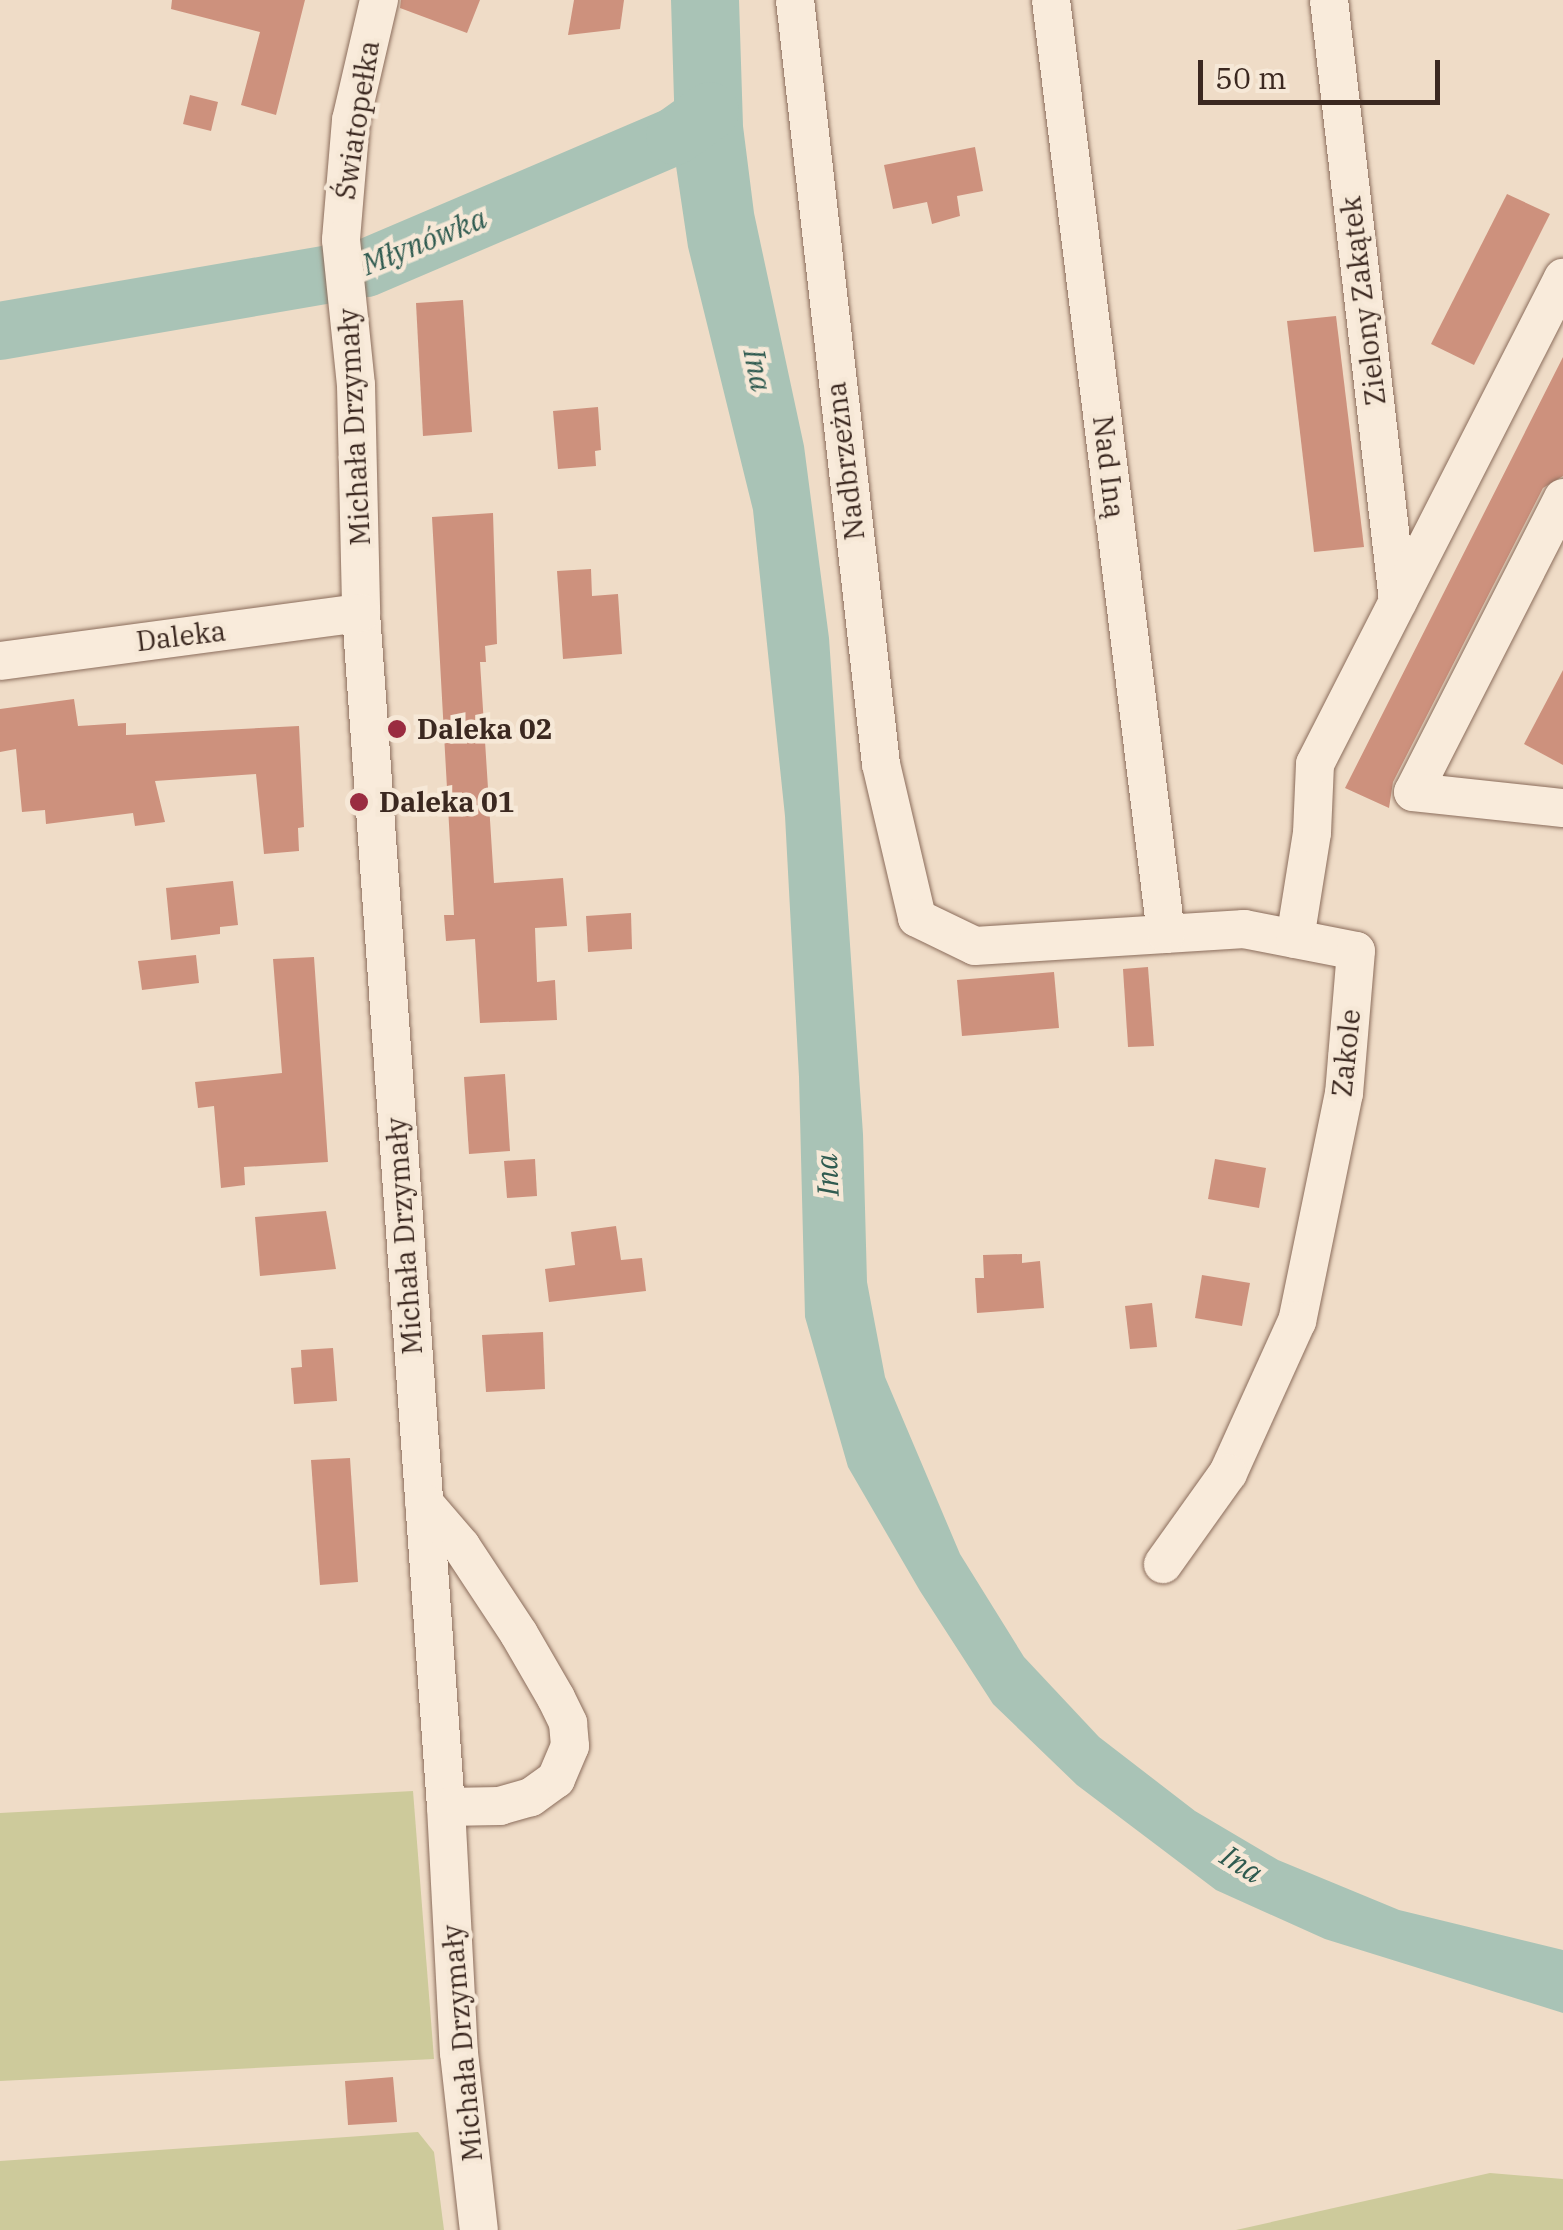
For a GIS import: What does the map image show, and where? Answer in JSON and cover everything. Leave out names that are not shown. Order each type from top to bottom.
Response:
[{"type":"street","name":"Światopełka","points":[[341,240],[352,120],[379,0]]},
{"type":"street","name":"Nadbrzeżna","points":[[795,0],[881,764],[917,918]]},
{"type":"street","name":"Nad Iną","points":[[1052,0],[1166,934]]},
{"type":"street","name":"Zielony Zakątek","points":[[1329,0],[1398,602]]},
{"type":"street","name":"Michała Drzymały","points":[[341,240],[356,385],[361,613],[446,1807],[458,2053],[479,2230]]},
{"type":"street","points":[[1294,939],[1312,833],[1315,764],[1563,278]]},
{"type":"street","points":[[1563,498],[1413,792],[1563,808]]},
{"type":"street","name":"Daleka","points":[[0,661],[361,613]]},
{"type":"street","name":"Zakole","points":[[917,918],[975,946],[1244,929],[1356,950],[1344,1093],[1296,1321],[1228,1473],[1163,1564]]},
{"type":"street","points":[[424,1503],[461,1546],[519,1634],[562,1710],[570,1746],[556,1779],[531,1797],[500,1806],[446,1807]]},
{"type":"shaded area","points":[[413,1791],[434,2059],[0,2081],[0,1813]]},
{"type":"shaded area","points":[[418,2132],[434,2152],[444,2230],[0,2230],[0,2161]]},
{"type":"shaded area","points":[[1490,2173],[1563,2179],[1563,2230],[1236,2230]]},
{"type":"water","name":"Ina","points":[[671,0],[739,0],[743,126],[754,213],[804,446],[829,638],[863,1134],[867,1282],[885,1377],[960,1554],[1024,1657],[1099,1737],[1195,1811],[1278,1860],[1399,1910],[1563,1950],[1563,2013],[1325,1939],[1216,1890],[1077,1785],[993,1704],[920,1591],[848,1467],[805,1317],[799,1077],[785,816],[753,510],[688,247],[676,166]]},
{"type":"building","points":[[172,0],[305,0],[276,115],[241,105],[260,32],[171,9]]},
{"type":"building","points":[[401,0],[480,0],[467,33],[400,8]]},
{"type":"building","points":[[574,0],[624,0],[620,29],[568,35]]},
{"type":"building","points":[[190,95],[218,102],[211,131],[183,124]]},
{"type":"building","points":[[975,147],[983,191],[957,196],[960,216],[932,224],[927,202],[893,209],[884,165]]},
{"type":"building","points":[[1507,194],[1550,214],[1474,365],[1431,344]]},
{"type":"building","points":[[463,300],[472,432],[423,436],[416,303]]},
{"type":"building","points":[[1336,316],[1364,547],[1314,552],[1287,321]]},
{"type":"building","points":[[1563,357],[1563,476],[1543,488],[1393,782],[1389,808],[1345,788]]},
{"type":"building","points":[[598,407],[601,450],[595,451],[596,466],[558,469],[553,411]]},
{"type":"building","points":[[493,513],[497,644],[485,646],[486,662],[480,662],[494,883],[563,878],[567,926],[535,928],[537,982],[555,980],[557,1020],[480,1023],[475,939],[446,941],[444,915],[454,915],[432,517]]},
{"type":"building","points":[[591,569],[592,596],[618,594],[622,654],[563,659],[557,571]]},
{"type":"building","points":[[1563,670],[1563,765],[1524,744]]},
{"type":"building","points":[[74,699],[78,726],[126,723],[126,735],[299,726],[304,827],[298,828],[299,851],[264,854],[256,774],[155,781],[165,822],[135,826],[133,813],[46,824],[45,810],[22,812],[16,749],[0,752],[0,709]]},
{"type":"building","points":[[233,881],[238,925],[220,927],[220,934],[171,940],[166,888]]},
{"type":"building","points":[[631,913],[632,949],[588,952],[586,916]]},
{"type":"building","points":[[196,955],[199,983],[142,990],[138,961]]},
{"type":"building","points":[[314,957],[328,1162],[244,1167],[245,1185],[221,1188],[214,1106],[198,1108],[195,1082],[282,1073],[273,959]]},
{"type":"building","points":[[1148,967],[1154,1046],[1128,1047],[1123,969]]},
{"type":"building","points":[[1054,972],[1059,1028],[962,1036],[957,980]]},
{"type":"building","points":[[505,1074],[510,1151],[469,1154],[464,1077]]},
{"type":"building","points":[[535,1159],[537,1196],[507,1198],[504,1161]]},
{"type":"building","points":[[1215,1159],[1266,1168],[1259,1208],[1208,1199]]},
{"type":"building","points":[[326,1211],[336,1269],[260,1276],[255,1217]]},
{"type":"building","points":[[616,1226],[621,1260],[642,1258],[646,1291],[549,1302],[545,1269],[575,1265],[571,1232]]},
{"type":"building","points":[[1022,1254],[1022,1263],[1040,1261],[1044,1308],[977,1313],[975,1278],[984,1278],[983,1255]]},
{"type":"building","points":[[1202,1275],[1250,1283],[1242,1326],[1195,1318]]},
{"type":"building","points":[[1152,1303],[1157,1347],[1130,1349],[1125,1306]]},
{"type":"building","points":[[543,1332],[545,1389],[486,1392],[482,1335]]},
{"type":"building","points":[[333,1348],[337,1401],[294,1404],[291,1368],[302,1367],[301,1350]]},
{"type":"building","points":[[350,1458],[358,1582],[320,1585],[311,1460]]},
{"type":"building","points":[[393,2077],[397,2122],[348,2125],[345,2081]]},
{"type":"waterway","name":"Młynówka","points":[[0,331],[366,268],[675,136],[710,111]]},
{"type":"place","name":"Daleka 02","points":[[397,729]]},
{"type":"place","name":"Daleka 01","points":[[359,802]]}]
